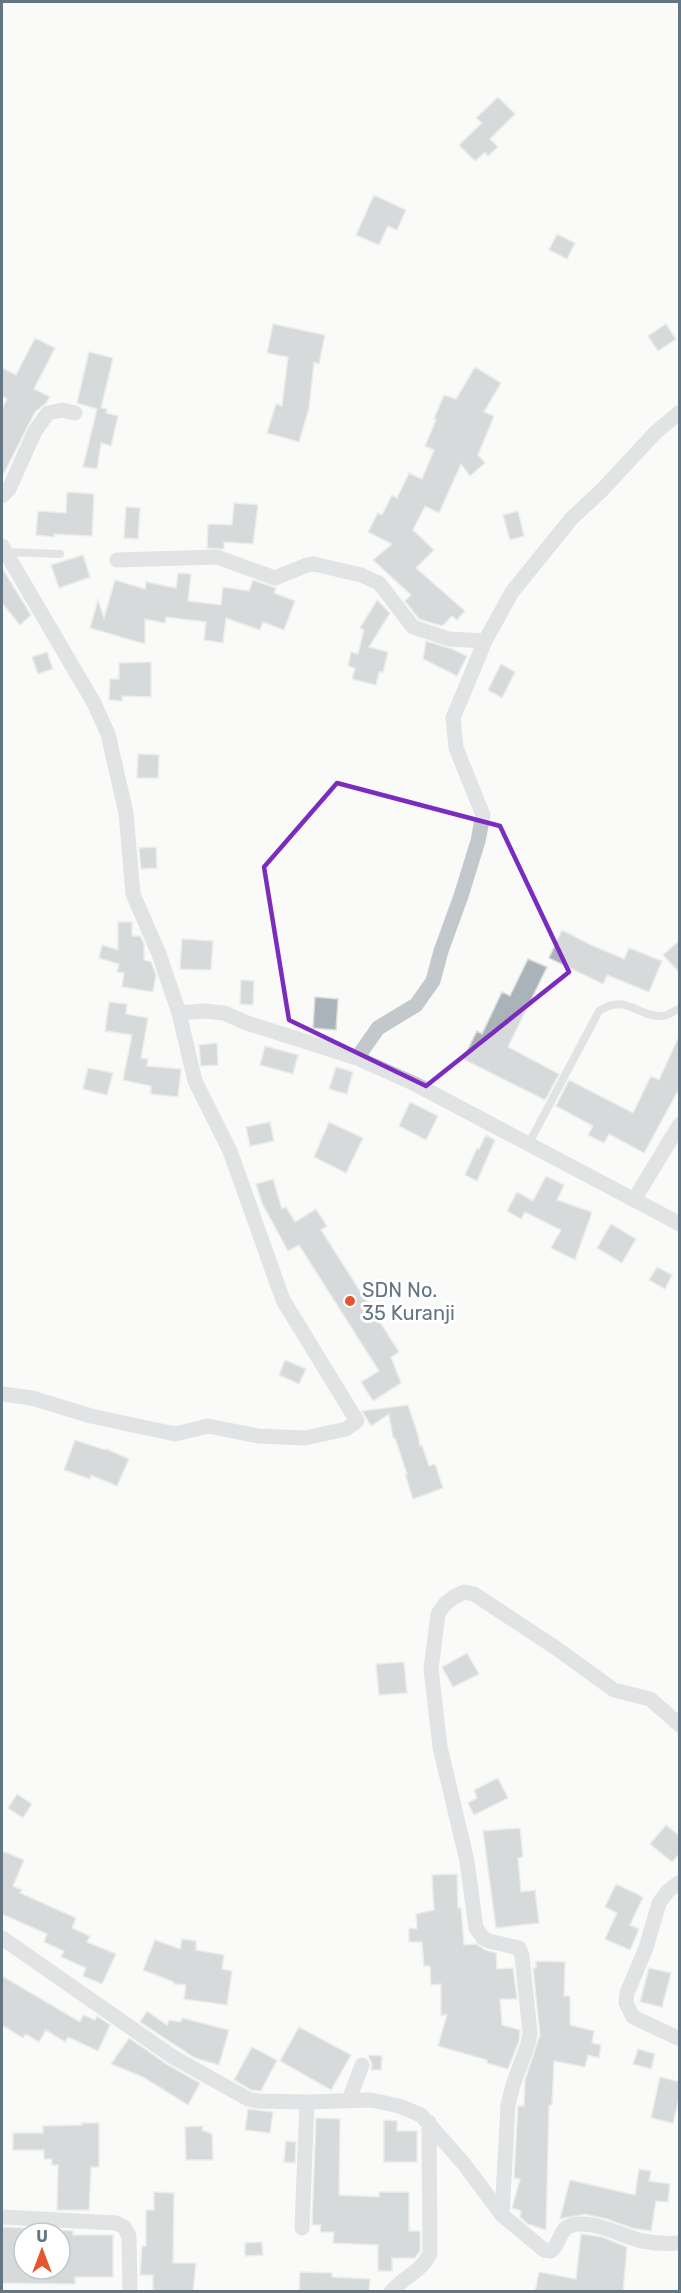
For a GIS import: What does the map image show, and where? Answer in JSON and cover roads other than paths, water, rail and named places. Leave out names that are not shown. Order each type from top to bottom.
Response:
[{"type":"street","points":[[2,496],[9,489],[35,431],[48,413],[62,410],[75,413]]},
{"type":"street","points":[[357,1058],[378,1028],[416,1005],[434,981],[441,951],[465,885],[483,814],[456,748],[453,718],[485,641],[512,592],[571,519],[656,433],[680,412]]},
{"type":"street","points":[[2,1394],[32,1398],[61,1408],[175,1434],[208,1426],[258,1436],[305,1438],[346,1429],[357,1422],[344,1397],[283,1300],[230,1151],[195,1081],[178,1013],[159,954],[134,894],[126,813],[108,734],[94,703],[3,549]]},
{"type":"street","points":[[117,560],[217,557],[275,578],[307,565],[322,566],[361,575],[379,583],[413,627],[449,639],[485,641]]},
{"type":"street","points":[[178,1013],[204,1011],[224,1013],[247,1023],[357,1058],[415,1084],[680,1224]]},
{"type":"street","points":[[634,1200],[680,1124]]},
{"type":"street","points":[[502,2215],[508,2105],[528,2044],[529,2020],[519,1946],[489,1941],[483,1938],[476,1928],[467,1861],[440,1747],[436,1716],[431,1669],[438,1614],[454,1597],[464,1592],[474,1594],[556,1648],[614,1690],[650,1699],[680,1725]]},
{"type":"street","points":[[680,1882],[668,1891],[659,1904],[646,1948],[627,1993],[626,2002],[633,2017],[680,2039]]},
{"type":"street","points":[[2,1938],[173,2056],[248,2099],[307,2102],[371,2100],[399,2106],[421,2115],[464,2164],[502,2215],[544,2250],[551,2251],[563,2231],[573,2226],[607,2228],[642,2241],[680,2242]]},
{"type":"street","points":[[349,2100],[362,2065]]},
{"type":"street","points":[[302,2228],[307,2102]]},
{"type":"street","points":[[391,2292],[398,2284],[421,2268],[430,2253],[429,2122]]},
{"type":"street","points":[[2,2217],[121,2225],[129,2235],[130,2292]]},
{"type":"lane","points":[[3,549],[60,554]]},
{"type":"lane","points":[[528,1145],[599,1011],[610,1004],[623,1004],[645,1013],[664,1017],[680,1009]]},
{"type":"place","name":"SDN No. 35 Kuranji","points":[[350,1301]]}]
